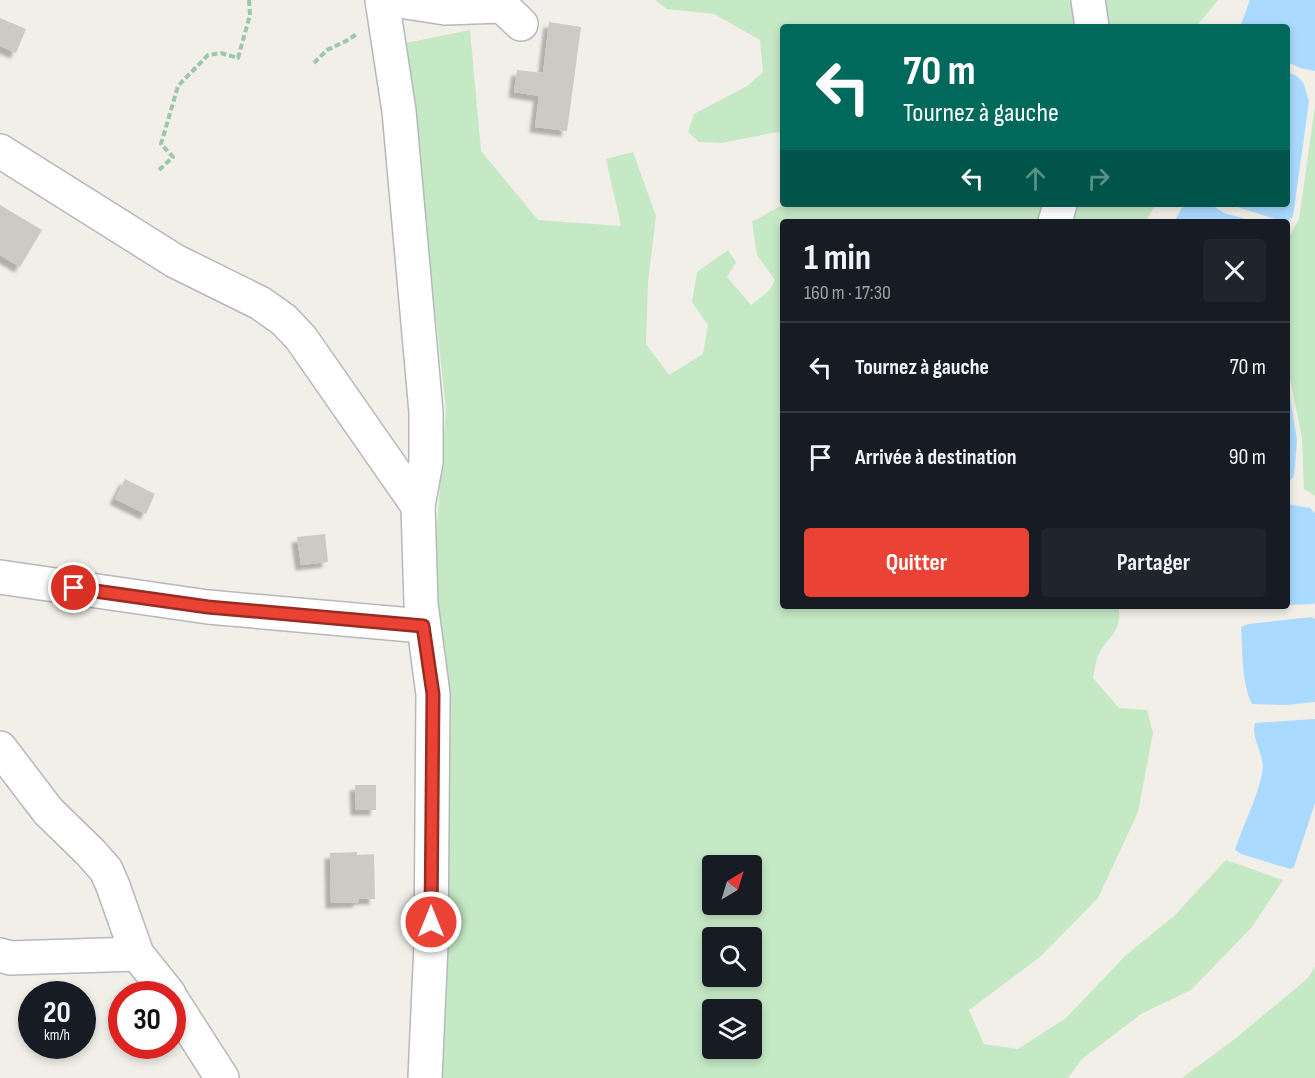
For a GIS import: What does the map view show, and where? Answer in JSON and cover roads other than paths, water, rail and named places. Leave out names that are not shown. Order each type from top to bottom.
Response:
[{"type":"street","points":[[1088,0],[1092,24]]},
{"type":"street","points":[[425,1078],[431,945],[433,694],[421,604],[417,506],[426,462],[426,412],[399,111],[387,8],[502,6],[521,24]]},
{"type":"street","points":[[0,151],[175,261],[260,303],[284,320],[301,338],[417,506]]},
{"type":"street","points":[[0,577],[208,607],[423,626]]},
{"type":"street","points":[[0,748],[48,811],[106,870],[137,954],[159,981]]},
{"type":"street","points":[[0,955],[10,958],[137,954]]},
{"type":"street","points":[[186,1022],[222,1078]]},
{"type":"water","points":[[1250,0],[1315,0],[1315,71],[1290,63],[1290,24],[1241,24]]},
{"type":"water","points":[[1290,73],[1303,82],[1309,101],[1293,217],[1276,219],[1238,207],[1290,207]]},
{"type":"water","points":[[1215,207],[1224,213],[1246,219],[1176,219],[1182,208]]},
{"type":"water","points":[[1290,397],[1297,440],[1294,476],[1290,481]]},
{"type":"water","points":[[1290,505],[1310,508],[1315,513],[1315,603],[1290,605]]},
{"type":"water","points":[[1312,617],[1315,619],[1315,702],[1286,705],[1252,704],[1244,676],[1241,627],[1248,624]]},
{"type":"water","points":[[1315,719],[1315,803],[1294,867],[1290,869],[1241,854],[1235,850],[1257,792],[1263,766],[1255,735],[1255,723]]}]
